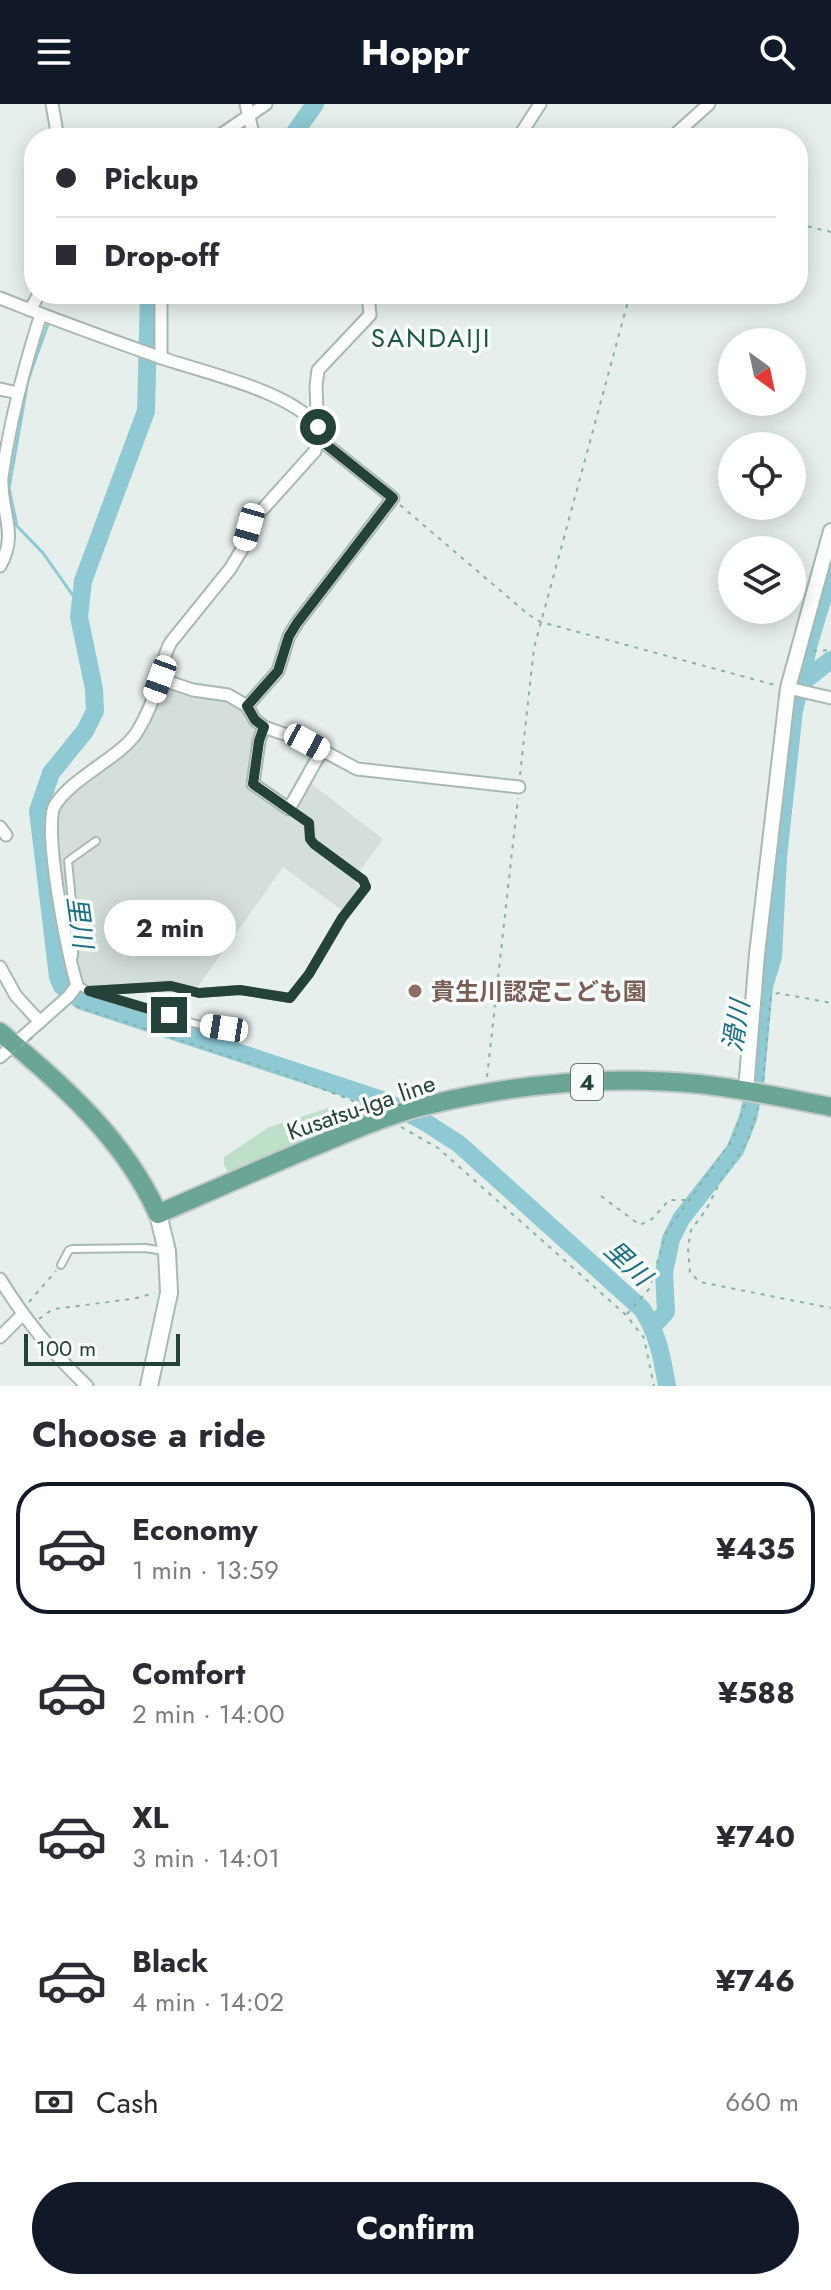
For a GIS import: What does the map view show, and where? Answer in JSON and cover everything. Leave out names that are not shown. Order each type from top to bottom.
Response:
[{"type":"main road","points":[[7,1046],[86,1108],[128,1159],[158,1214],[167,1251],[169,1293],[149,1386]]},
{"type":"main road","name":"Kusatsu-Iga line","points":[[158,1214],[275,1162],[388,1118],[426,1105],[485,1092],[593,1081],[697,1084],[831,1107]]},
{"type":"street","points":[[52,104],[56,128]]},
{"type":"street","points":[[246,104],[251,128]]},
{"type":"street","points":[[231,128],[266,104]]},
{"type":"street","points":[[524,128],[540,104]]},
{"type":"street","points":[[682,128],[709,104]]},
{"type":"street","points":[[0,298],[278,398],[311,418],[318,433],[393,498],[297,623],[289,636],[278,671],[247,706]]},
{"type":"street","points":[[0,566],[10,547],[2,479],[37,304]]},
{"type":"street","points":[[159,357],[161,304]]},
{"type":"street","points":[[7,1046],[40,1022],[71,992],[72,972],[57,881],[52,812],[68,790],[135,736],[149,708],[171,642],[230,569],[244,546],[249,527],[310,460],[318,433],[318,370],[370,315],[369,304]]},
{"type":"street","points":[[0,389],[18,393]]},
{"type":"street","points":[[754,1092],[757,954],[792,690],[800,647],[831,531]]},
{"type":"street","points":[[160,679],[193,690],[228,695],[247,706],[255,720],[264,727],[365,771],[519,787]]},
{"type":"street","points":[[792,690],[831,698]]},
{"type":"street","points":[[264,727],[253,784],[289,809],[322,750]]},
{"type":"street","points":[[0,967],[16,996],[40,1022]]},
{"type":"street","points":[[0,1279],[31,1327],[57,1358],[87,1386]]},
{"type":"street","points":[[0,1337],[21,1314]]},
{"type":"lane","points":[[71,992],[171,986],[199,993],[240,990],[290,998],[366,887],[363,880],[314,844],[310,839],[309,823],[289,809]]},
{"type":"lane","points":[[72,972],[74,921],[68,861],[96,841]]},
{"type":"lane","points":[[89,991],[196,1024],[224,1028]]},
{"type":"lane","points":[[61,1265],[69,1250],[73,1249],[146,1248],[167,1251]]},
{"type":"path","points":[[808,226],[831,232]]},
{"type":"path","points":[[485,1092],[534,648],[627,304]]},
{"type":"path","points":[[393,498],[541,622],[792,690]]},
{"type":"path","points":[[800,647],[816,651],[831,650]]},
{"type":"path","points":[[83,935],[87,913]]},
{"type":"path","points":[[71,992],[86,1010],[369,1107],[438,1148],[627,1313],[644,1338],[654,1386]]},
{"type":"path","points":[[831,1003],[778,993],[771,997],[749,1137],[691,1230],[688,1248],[690,1273],[700,1282],[831,1308]]},
{"type":"path","points":[[7,1046],[36,1035]]},
{"type":"path","points":[[627,1313],[644,1296],[654,1278],[667,1231],[733,1139],[754,1092]]},
{"type":"path","points":[[601,1196],[640,1225],[652,1219],[669,1200],[688,1200]]},
{"type":"path","points":[[21,1314],[61,1265]]},
{"type":"path","points":[[31,1327],[53,1309],[169,1293]]},
{"type":"shaded area","points":[[165,688],[227,699],[244,711],[258,729],[250,776],[244,784],[291,815],[308,781],[383,839],[354,879],[360,888],[343,911],[283,867],[197,988],[165,981],[92,989],[79,979],[69,938],[56,821],[58,812],[71,793],[138,739]]},
{"type":"green space","points":[[332,1107],[372,1114],[229,1174],[224,1157],[269,1127]]},
{"type":"waterway","name":"里川","points":[[298,128],[315,104]]},
{"type":"waterway","name":"里川","points":[[149,304],[146,411],[83,581],[79,617],[94,689],[95,711],[85,731],[51,773],[38,811],[58,977],[62,986],[82,1001],[385,1101],[459,1144],[642,1309],[656,1337],[667,1386]]},
{"type":"waterway","points":[[48,324],[28,380],[9,488],[17,526],[43,553],[79,604]]},
{"type":"waterway","points":[[801,683],[808,647],[831,570]]},
{"type":"waterway","name":"滑川","points":[[653,1326],[666,1312],[664,1272],[671,1239],[681,1219],[735,1150],[748,1118],[755,1085],[764,986],[773,957],[778,857],[794,710],[801,683],[831,660]]},
{"type":"place","name":"貴生川認定こども園","points":[[415,991]]},
{"type":"district","name":"SANDAIJI","points":[[431,338]]},
{"type":"route","points":[[169,1015],[89,991],[171,986],[199,993],[240,990],[290,998],[366,887],[363,880],[314,844],[310,839],[309,823],[253,784],[264,727],[255,720],[247,706],[278,671],[289,636],[297,623],[393,498],[318,438],[318,427]]}]
